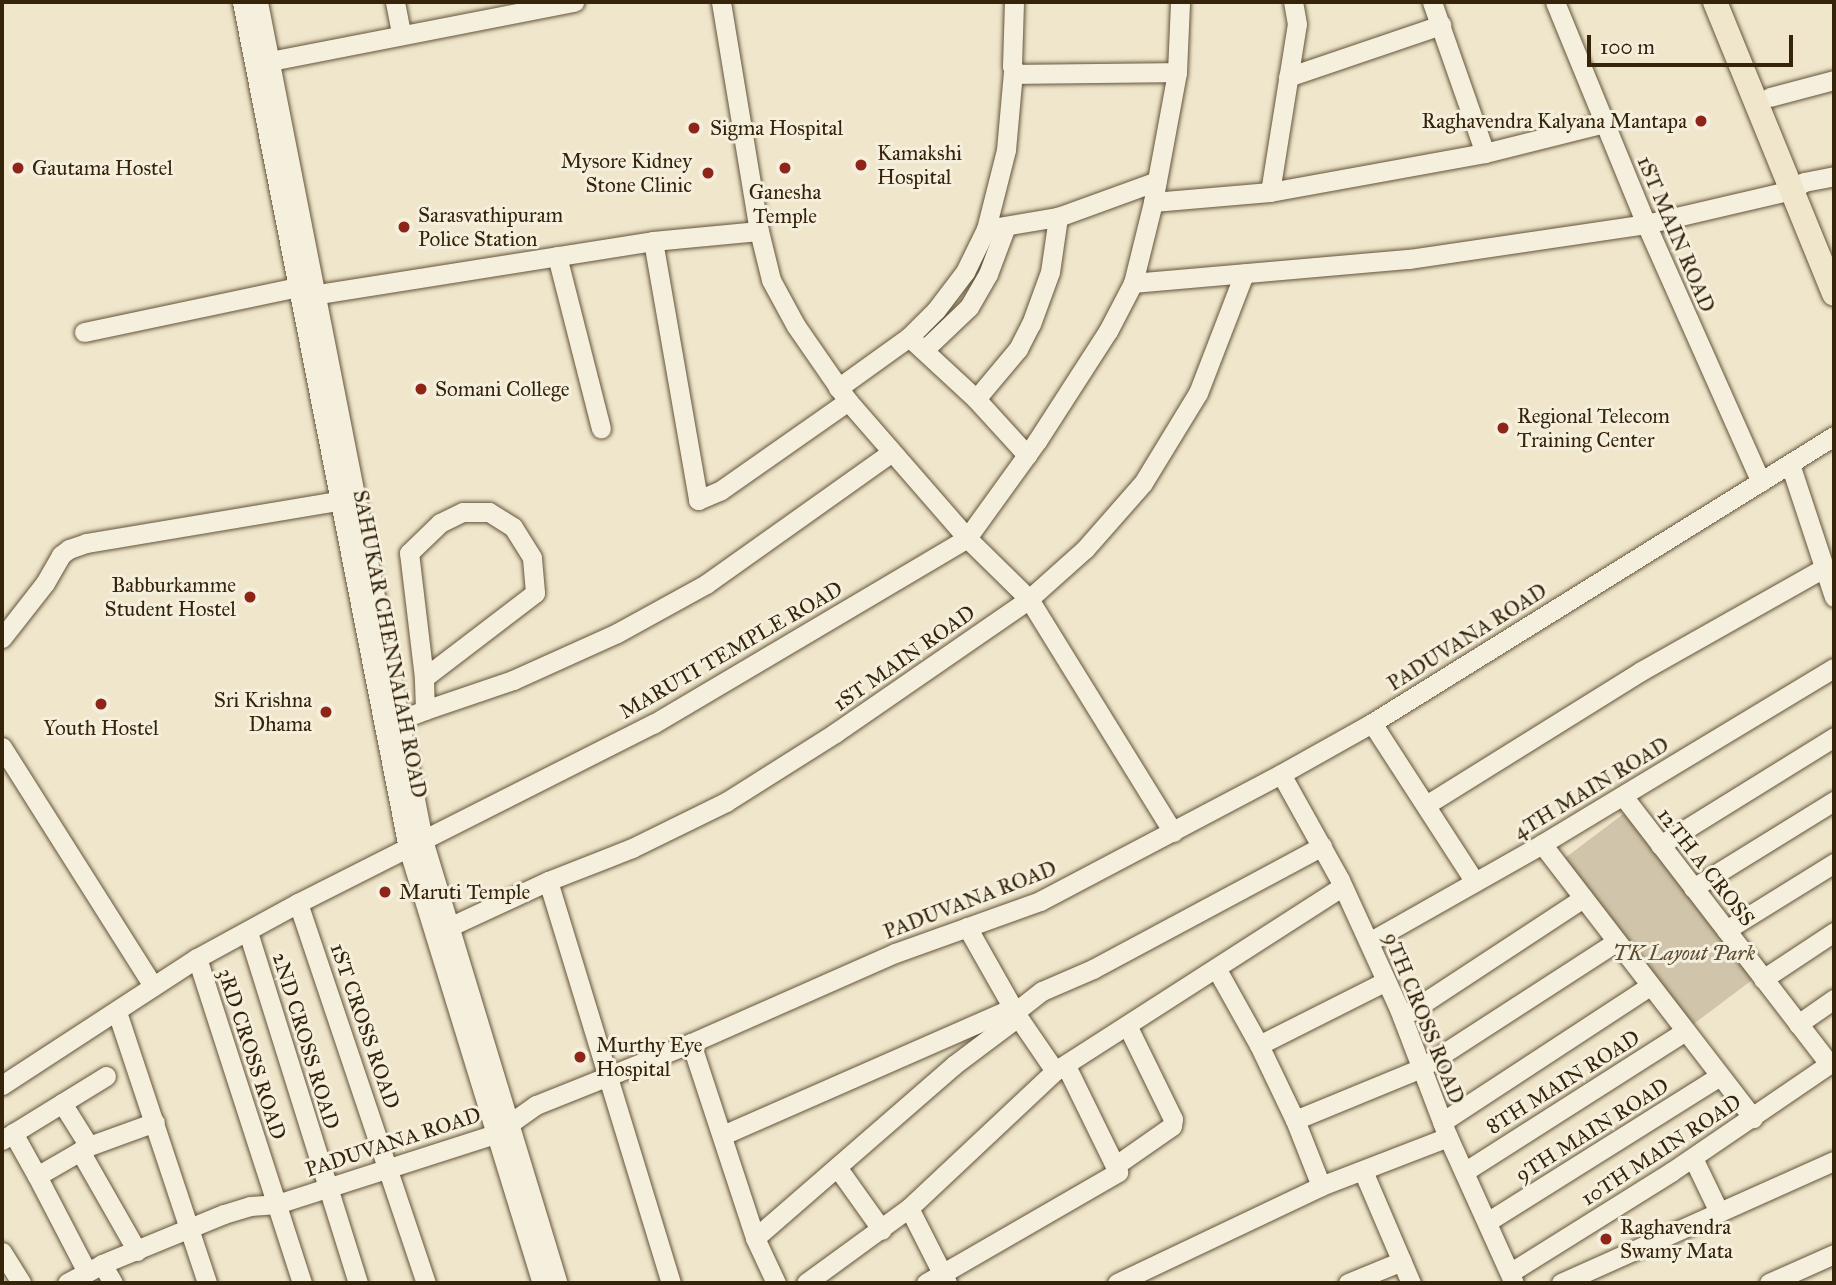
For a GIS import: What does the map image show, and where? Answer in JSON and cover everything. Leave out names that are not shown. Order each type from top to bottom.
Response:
[{"type":"main road","points":[[1715,2],[1834,259]]},
{"type":"main road","points":[[1730,2],[1770,97],[1834,294]]},
{"type":"street","name":"SAHUKAR CHENNAIAH ROAD","points":[[242,2],[400,722],[415,844],[449,926],[542,1283]]},
{"type":"street","name":"SAHUKAR CHENNAIAH ROAD","points":[[258,2],[270,61],[338,501],[415,844],[502,1129],[558,1283]]},
{"type":"street","points":[[394,2],[401,34]]},
{"type":"street","points":[[270,61],[511,8],[574,2]]},
{"type":"street","points":[[721,2],[759,231],[771,280],[796,326],[843,395],[967,538],[1030,599],[1173,832]]},
{"type":"street","points":[[653,241],[698,500],[721,490],[843,395],[969,307],[988,274],[996,227],[1013,71],[1014,2]]},
{"type":"street","name":"MARUTI TEMPLE ROAD","points":[[2,1084],[197,958],[298,903],[653,724],[967,538],[1027,455],[1108,331],[1133,282],[1153,202],[1177,72],[1180,2]]},
{"type":"street","points":[[1270,192],[1297,24],[1293,2]]},
{"type":"street","points":[[1432,2],[1485,152]]},
{"type":"street","name":"1ST MAIN ROAD","points":[[1555,2],[1646,224],[1761,482]]},
{"type":"street","points":[[1288,77],[1441,24]]},
{"type":"street","points":[[1013,71],[1017,75],[1177,72]]},
{"type":"street","points":[[1770,97],[1834,80]]},
{"type":"street","points":[[1153,202],[1270,192],[1485,152],[1604,123]]},
{"type":"street","points":[[1133,282],[1409,259],[1646,224],[1834,176]]},
{"type":"street","points":[[996,227],[1058,217],[1157,181]]},
{"type":"street","points":[[976,399],[1018,349],[1031,324],[1050,272],[1058,217]]},
{"type":"street","points":[[84,332],[304,293],[653,241],[759,231]]},
{"type":"street","points":[[557,256],[601,428]]},
{"type":"street","name":"1ST MAIN ROAD","points":[[449,926],[548,881],[632,848],[726,802],[835,733],[1030,599],[1085,549],[1143,483],[1198,393],[1244,274]]},
{"type":"street","points":[[917,343],[976,399],[1027,455]]},
{"type":"street","name":"PADUVANA ROAD","points":[[67,1283],[94,1268],[250,1206],[277,1204],[502,1129],[536,1105],[691,1043],[895,953],[1040,901],[1372,723],[1834,436]]},
{"type":"street","points":[[400,722],[425,710],[513,681],[617,633],[706,584],[892,452]]},
{"type":"street","points":[[1790,464],[1834,597]]},
{"type":"street","points":[[2,638],[45,583],[61,555],[69,549],[86,543],[338,501]]},
{"type":"street","points":[[424,678],[535,593],[532,558],[513,527],[489,512],[463,512],[440,523],[409,552],[424,678],[425,710]]},
{"type":"street","points":[[1426,805],[1641,671],[1824,568]]},
{"type":"street","name":"4TH MAIN ROAD","points":[[1369,942],[1542,844],[1834,668]]},
{"type":"street","points":[[1372,723],[1475,882]]},
{"type":"street","points":[[1660,845],[1834,737]]},
{"type":"street","points":[[2,747],[153,986]]},
{"type":"street","name":"9TH CROSS ROAD","points":[[1281,774],[1322,846],[1369,942],[1384,982],[1402,1017],[1445,1129],[1512,1278]]},
{"type":"street","name":"12TH A CROSS","points":[[1623,796],[1798,1024],[1832,1063]]},
{"type":"street","points":[[1693,888],[1834,801]]},
{"type":"street","points":[[1542,844],[1753,1118]]},
{"type":"street","points":[[755,1238],[1042,991],[1093,969],[1322,846]]},
{"type":"street","points":[[1726,930],[1834,863]]},
{"type":"street","points":[[548,881],[671,1283]]},
{"type":"street","points":[[806,1283],[909,1208],[1060,1069],[1342,887]]},
{"type":"street","points":[[1402,1017],[1583,898]]},
{"type":"street","name":"1ST CROSS ROAD","points":[[298,903],[426,1283]]},
{"type":"street","points":[[909,1208],[939,1280],[1118,1171],[1060,1069],[1015,1012],[967,927]]},
{"type":"street","name":"2ND CROSS ROAD","points":[[248,932],[358,1283]]},
{"type":"street","points":[[1763,978],[1834,932]]},
{"type":"street","points":[[1296,1120],[1421,1068],[1616,942]]},
{"type":"street","name":"3RD CROSS ROAD","points":[[197,958],[302,1283]]},
{"type":"street","points":[[1216,968],[1259,1045],[1296,1120],[1321,1186]]},
{"type":"street","points":[[1259,1045],[1384,982]]},
{"type":"street","points":[[1117,1283],[1321,1186],[1363,1171],[1445,1129],[1650,986]]},
{"type":"street","points":[[1798,1024],[1834,999]]},
{"type":"street","points":[[117,1012],[207,1283]]},
{"type":"street","points":[[723,1135],[1015,1012]]},
{"type":"street","points":[[1116,1165],[1172,1126],[1172,1119],[1128,1027]]},
{"type":"street","name":"8TH MAIN ROAD","points":[[1464,1172],[1685,1031]]},
{"type":"street","points":[[691,1043],[755,1238],[776,1283]]},
{"type":"street","name":"10TH MAIN ROAD","points":[[1512,1278],[1832,1063]]},
{"type":"street","points":[[106,1076],[7,1137],[37,1176],[94,1268],[113,1283]]},
{"type":"street","name":"9TH MAIN ROAD","points":[[1487,1222],[1720,1076]]},
{"type":"street","points":[[62,1103],[137,1251]]},
{"type":"street","points":[[37,1176],[84,1148],[155,1122]]},
{"type":"street","points":[[1693,1158],[1719,1212]]},
{"type":"street","points":[[1561,1283],[1834,1161]]},
{"type":"street","points":[[837,1167],[882,1230]]},
{"type":"street","points":[[1363,1171],[1411,1283]]},
{"type":"street","points":[[2,1252],[21,1283]]},
{"type":"street","points":[[1769,1283],[1834,1254]]},
{"type":"street","points":[[1348,1283],[1402,1261]]},
{"type":"green space","name":"TK Layout Park","points":[[1630,809],[1756,977],[1685,1030],[1559,863]]},
{"type":"place","name":"Raghavendra Kalyana Mantapa","points":[[1701,121]]},
{"type":"place","name":"Sigma Hospital","points":[[694,128]]},
{"type":"place","name":"Kamakshi Hospital","points":[[861,165]]},
{"type":"place","name":"Gautama Hostel","points":[[18,168]]},
{"type":"place","name":"Ganesha Temple","points":[[785,168]]},
{"type":"place","name":"Mysore Kidney Stone Clinic","points":[[708,173]]},
{"type":"place","name":"Sarasvathipuram Police Station","points":[[404,227]]},
{"type":"place","name":"Somani College","points":[[421,389]]},
{"type":"place","name":"Regional Telecom Training Center","points":[[1503,428]]},
{"type":"place","name":"Babburkamme Student Hostel","points":[[250,597]]},
{"type":"place","name":"Youth Hostel","points":[[101,704]]},
{"type":"place","name":"Sri Krishna Dhama","points":[[326,712]]},
{"type":"place","name":"Maruti Temple","points":[[385,892]]},
{"type":"place","name":"Murthy Eye Hospital","points":[[580,1057]]},
{"type":"place","name":"Raghavendra Swamy Mata","points":[[1606,1239]]}]
